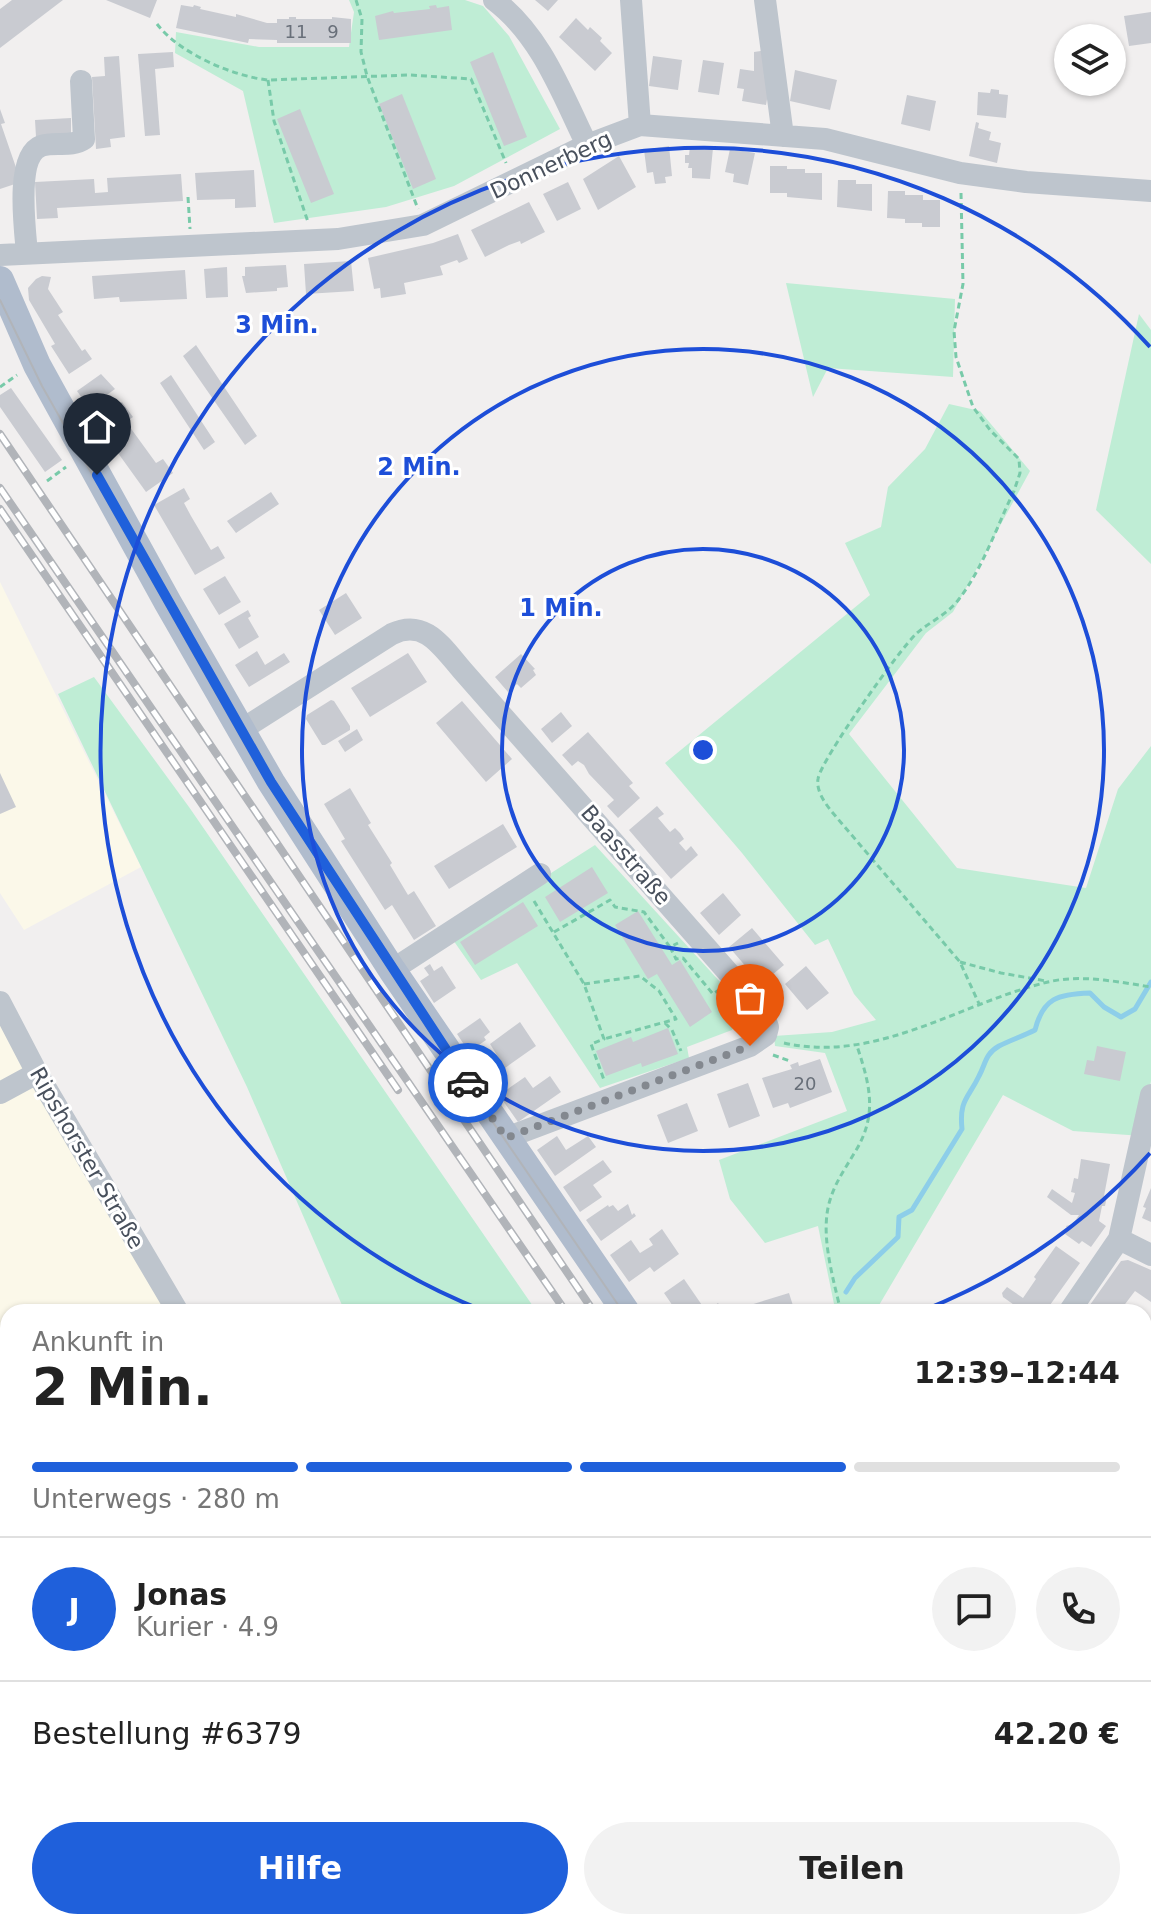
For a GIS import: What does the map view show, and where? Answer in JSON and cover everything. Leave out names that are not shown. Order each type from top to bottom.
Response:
[{"type":"main road","points":[[0,280],[37,365],[271,782],[392,970],[620,1304]]},
{"type":"main road","points":[[0,312],[37,365]]},
{"type":"street","points":[[494,0],[513,16],[534,41],[587,145]]},
{"type":"street","points":[[631,0],[640,125]]},
{"type":"street","points":[[765,0],[783,136]]},
{"type":"street","points":[[27,253],[24,183],[28,159],[41,146],[72,144],[84,139],[81,81]]},
{"type":"street","name":"Donnerberg","points":[[0,255],[338,239],[423,225],[587,145],[640,125],[825,139],[960,173],[1026,182],[1151,191]]},
{"type":"street","points":[[0,299],[37,365]]},
{"type":"street","name":"Baasstraße","points":[[241,730],[392,634],[410,628],[431,637],[762,1011],[768,1027],[766,1035]]},
{"type":"street","points":[[392,970],[532,879]]},
{"type":"street","name":"Ripshorster Straße","points":[[0,1002],[37,1073],[173,1304]]},
{"type":"street","points":[[506,1138],[750,1046],[766,1035]]},
{"type":"street","points":[[0,1093],[37,1073]]},
{"type":"street","points":[[1074,1304],[1119,1239],[1151,1095]]},
{"type":"street","points":[[1119,1239],[1151,1255]]},
{"type":"path","points":[[356,0],[362,19],[361,52],[367,76],[423,225]]},
{"type":"path","points":[[157,24],[173,41],[216,66],[251,78],[410,75],[471,79],[514,181]]},
{"type":"path","points":[[268,80],[274,121],[314,239]]},
{"type":"path","points":[[960,173],[963,284],[954,331],[956,357],[973,407],[990,430],[1019,459],[1020,473],[964,593],[951,609],[909,642],[843,734],[818,779],[821,795],[832,812],[960,962],[980,1006]]},
{"type":"path","points":[[188,197],[191,245]]},
{"type":"path","points":[[532,879],[554,932],[584,984],[604,1039]]},
{"type":"path","points":[[554,932],[610,900],[615,907],[644,912],[676,959],[683,958],[713,994],[718,991]]},
{"type":"path","points":[[670,947],[676,944]]},
{"type":"path","points":[[960,962],[1050,982],[1090,980],[1148,987]]},
{"type":"path","points":[[584,984],[640,976],[659,991],[676,1019],[591,1044],[611,1099]]},
{"type":"path","points":[[766,1035],[785,1044],[821,1049],[857,1046],[1050,982]]},
{"type":"path","points":[[664,1022],[672,1030],[688,1069]]},
{"type":"path","points":[[839,1304],[827,1215],[841,1173],[867,1128],[870,1089],[857,1046]]},
{"type":"shaded area","points":[[0,582],[141,867],[24,930],[0,893]]},
{"type":"shaded area","points":[[0,1010],[168,1304],[0,1304]]},
{"type":"green space","points":[[349,0],[465,0],[483,6],[509,36],[560,129],[454,186],[386,207],[274,223],[243,91],[175,53],[176,32],[259,47],[349,47],[354,12]]},
{"type":"green space","points":[[786,283],[955,299],[953,377],[828,368],[813,397]]},
{"type":"green space","points":[[1139,314],[1151,330],[1151,564],[1096,510]]},
{"type":"green space","points":[[949,404],[980,411],[1030,471],[953,612],[926,633],[849,734],[957,868],[1086,888],[1118,789],[1151,746],[1151,1081],[1142,1136],[1073,1131],[1003,1095],[880,1304],[834,1304],[818,1226],[765,1243],[730,1199],[719,1160],[847,1111],[825,1053],[775,1046],[774,1036],[832,1032],[876,1020],[854,994],[828,939],[815,945],[665,763],[870,595],[845,543],[881,527],[888,487],[925,449]]},
{"type":"green space","points":[[94,677],[189,807],[531,1304],[342,1304],[247,1087],[58,694]]},
{"type":"green space","points":[[595,845],[732,995],[740,1015],[732,1030],[687,1047],[689,1058],[600,1088],[517,963],[481,980],[451,937]]},
{"type":"building","points":[[12,0],[63,0],[0,48],[0,9]]},
{"type":"building","points":[[106,0],[157,0],[150,18]]},
{"type":"building","points":[[535,0],[558,0],[548,11]]},
{"type":"building","points":[[181,5],[194,5],[200,9],[236,17],[236,14],[267,23],[277,23],[277,19],[289,17],[351,19],[351,43],[277,43],[277,40],[249,39],[248,43],[176,28]]},
{"type":"building","points":[[436,5],[437,8],[449,6],[452,30],[379,40],[375,16],[393,11],[430,9],[429,6]]},
{"type":"building","points":[[1151,12],[1151,43],[1129,46],[1124,16]]},
{"type":"building","points":[[576,18],[602,38],[600,41],[612,53],[595,71],[559,37]]},
{"type":"building","points":[[767,50],[771,77],[766,105],[742,101],[744,89],[737,88],[740,69],[754,71],[754,52]]},
{"type":"building","points":[[173,52],[174,67],[155,69],[160,135],[145,136],[138,54]]},
{"type":"building","points":[[493,52],[527,137],[504,146],[470,62]]},
{"type":"building","points":[[119,56],[125,137],[110,139],[111,147],[96,149],[92,77],[105,76],[104,57]]},
{"type":"building","points":[[653,56],[682,60],[678,90],[649,86]]},
{"type":"building","points":[[703,60],[724,63],[719,95],[698,92]]},
{"type":"building","points":[[795,70],[837,80],[830,110],[790,101]]},
{"type":"building","points":[[991,89],[1008,95],[1006,118],[977,115],[978,92],[990,93]]},
{"type":"building","points":[[402,94],[436,179],[413,189],[379,104]]},
{"type":"building","points":[[907,95],[936,101],[930,131],[901,124]]},
{"type":"building","points":[[0,109],[5,123],[1,124],[21,182],[0,189]]},
{"type":"building","points":[[300,109],[334,194],[311,203],[277,119]]},
{"type":"building","points":[[71,118],[71,135],[36,137],[35,120]]},
{"type":"building","points":[[976,122],[979,123],[978,128],[991,132],[989,140],[1001,143],[997,163],[969,156]]},
{"type":"building","points":[[669,146],[672,176],[665,177],[666,183],[655,184],[653,172],[647,173],[644,150]]},
{"type":"building","points":[[690,146],[713,148],[710,179],[692,178],[692,168],[685,163]]},
{"type":"building","points":[[730,149],[755,153],[748,185],[733,182],[734,174],[725,172]]},
{"type":"building","points":[[619,156],[636,187],[598,210],[583,179]]},
{"type":"building","points":[[770,166],[822,173],[822,200],[770,193]]},
{"type":"building","points":[[254,170],[256,207],[235,208],[235,199],[197,200],[195,173]]},
{"type":"building","points":[[181,174],[183,201],[57,208],[58,218],[37,219],[35,182],[94,179],[95,193],[108,192],[107,178]]},
{"type":"building","points":[[838,180],[872,184],[872,211],[837,207]]},
{"type":"building","points":[[568,182],[581,209],[557,221],[543,194]]},
{"type":"building","points":[[888,191],[923,195],[923,200],[940,200],[940,227],[922,227],[922,223],[905,223],[905,219],[887,218]]},
{"type":"building","points":[[529,202],[545,232],[485,257],[471,230]]},
{"type":"building","points":[[458,234],[468,259],[440,266],[443,275],[404,283],[406,294],[381,298],[380,288],[374,289],[368,258]]},
{"type":"building","points":[[351,261],[354,291],[306,294],[304,264]]},
{"type":"building","points":[[286,265],[288,287],[277,288],[277,291],[246,293],[242,276],[245,276],[245,267]]},
{"type":"building","points":[[227,267],[228,297],[206,298],[204,269]]},
{"type":"building","points":[[185,270],[187,299],[120,302],[119,297],[94,299],[92,276]]},
{"type":"building","points":[[42,276],[51,277],[48,289],[63,312],[58,315],[82,351],[85,349],[92,359],[69,374],[51,346],[55,344],[29,300],[28,288]]},
{"type":"building","points":[[196,345],[257,436],[245,445],[183,356]]},
{"type":"building","points":[[101,374],[115,389],[89,408],[77,391]]},
{"type":"building","points":[[171,375],[215,442],[204,450],[160,383]]},
{"type":"building","points":[[11,388],[62,460],[45,472],[0,407],[0,395]]},
{"type":"building","points":[[122,402],[133,417],[126,422],[156,463],[163,459],[173,473],[146,492],[95,421]]},
{"type":"building","points":[[184,488],[190,499],[184,503],[191,516],[211,550],[218,546],[225,558],[195,575],[154,505]]},
{"type":"building","points":[[271,492],[279,504],[236,533],[227,521]]},
{"type":"building","points":[[225,576],[241,602],[219,615],[203,589]]},
{"type":"building","points":[[346,593],[362,618],[335,635],[319,610]]},
{"type":"building","points":[[248,610],[251,616],[248,618],[259,637],[239,649],[224,624]]},
{"type":"building","points":[[257,651],[265,665],[284,653],[290,662],[249,687],[235,665]]},
{"type":"building","points":[[408,653],[427,682],[370,717],[351,688]]},
{"type":"building","points":[[521,654],[535,669],[536,675],[521,688],[517,684],[508,692],[495,677]]},
{"type":"building","points":[[331,700],[350,730],[322,745],[306,719],[307,715]]},
{"type":"building","points":[[462,701],[512,759],[486,782],[436,723]]},
{"type":"building","points":[[561,712],[572,726],[552,743],[541,729]]},
{"type":"building","points":[[357,729],[363,740],[345,752],[338,741]]},
{"type":"building","points":[[588,732],[633,783],[629,786],[640,798],[618,818],[607,806],[614,800],[584,765],[578,761],[572,766],[562,755]]},
{"type":"building","points":[[0,773],[16,807],[0,814]]},
{"type":"building","points":[[350,788],[408,895],[414,891],[436,926],[414,940],[392,905],[385,910],[341,841],[345,839],[324,804]]},
{"type":"building","points":[[657,806],[664,814],[658,818],[670,832],[675,828],[680,833],[684,839],[679,843],[686,851],[691,846],[698,855],[671,879],[629,830]]},
{"type":"building","points":[[503,824],[517,847],[449,889],[434,866]]},
{"type":"building","points":[[592,867],[608,893],[560,922],[545,897]]},
{"type":"building","points":[[723,893],[741,915],[719,935],[700,913]]},
{"type":"building","points":[[523,902],[538,926],[475,965],[460,942]]},
{"type":"building","points":[[638,911],[672,965],[680,960],[712,1012],[690,1027],[657,974],[648,979],[615,925]]},
{"type":"building","points":[[752,928],[784,965],[761,984],[729,947]]},
{"type":"building","points":[[430,964],[434,971],[442,966],[456,988],[434,1003],[420,981],[429,975],[424,968]]},
{"type":"building","points":[[806,966],[829,993],[807,1010],[785,984]]},
{"type":"building","points":[[480,1018],[490,1032],[484,1037],[486,1040],[469,1052],[457,1034]]},
{"type":"building","points":[[520,1022],[536,1046],[505,1068],[490,1044]]},
{"type":"building","points":[[668,1028],[678,1054],[606,1076],[596,1051],[631,1037],[633,1042]]},
{"type":"building","points":[[1097,1046],[1126,1052],[1120,1081],[1084,1074],[1087,1060],[1094,1061]]},
{"type":"building","points":[[820,1059],[832,1092],[790,1108],[788,1103],[773,1108],[762,1078],[792,1069],[790,1065],[798,1062],[799,1066]]},
{"type":"building","points":[[550,1076],[561,1092],[518,1122],[499,1095],[525,1077],[533,1088]]},
{"type":"building","points":[[748,1083],[760,1116],[729,1128],[717,1094]]},
{"type":"building","points":[[687,1103],[698,1131],[668,1143],[657,1115]]},
{"type":"building","points":[[557,1136],[566,1150],[588,1136],[596,1147],[555,1176],[537,1150]]},
{"type":"building","points":[[1081,1159],[1110,1164],[1104,1196],[1107,1196],[1099,1221],[1106,1226],[1091,1247],[1082,1241],[1079,1244],[1065,1234],[1068,1230],[1066,1226],[1073,1224],[1079,1215],[1071,1215],[1047,1197],[1052,1189],[1072,1203],[1075,1193],[1071,1192],[1074,1178],[1078,1179]]},
{"type":"building","points":[[603,1160],[612,1172],[593,1185],[602,1197],[580,1212],[563,1187]]},
{"type":"building","points":[[1151,1188],[1151,1222],[1142,1218]]},
{"type":"building","points":[[628,1204],[632,1215],[634,1213],[636,1216],[601,1241],[586,1220],[608,1205],[613,1205],[618,1211]]},
{"type":"building","points":[[662,1229],[679,1254],[654,1272],[650,1267],[629,1282],[610,1255],[631,1240],[640,1253],[653,1245],[649,1239]]},
{"type":"building","points":[[1056,1246],[1080,1263],[1051,1304],[1013,1304],[1003,1297],[1002,1293],[1007,1287],[1023,1298],[1036,1279],[1034,1277]]},
{"type":"building","points":[[1128,1260],[1151,1270],[1151,1302],[1135,1291],[1125,1304],[1091,1304],[1121,1261]]},
{"type":"building","points":[[684,1279],[701,1304],[672,1304],[664,1293]]},
{"type":"building","points":[[789,1293],[792,1304],[753,1304]]},
{"type":"waterway","points":[[846,1292],[855,1278],[898,1237],[899,1217],[912,1210],[962,1129],[965,1100],[991,1052],[1035,1030],[1042,1011],[1054,1000],[1090,993],[1104,1007],[1121,1017],[1135,1009],[1151,982]]},
{"type":"tram line","points":[[0,300],[42,386],[256,764],[464,1080],[618,1304]]},
{"type":"railway","points":[[0,434],[589,1304]]},
{"type":"railway","points":[[0,488],[561,1304]]},
{"type":"railway","points":[[0,509],[398,1090]]},
{"type":"way so far","points":[[468,1083],[506,1138],[750,1046]]},
{"type":"route","points":[[97,475],[271,782],[468,1083]]}]
